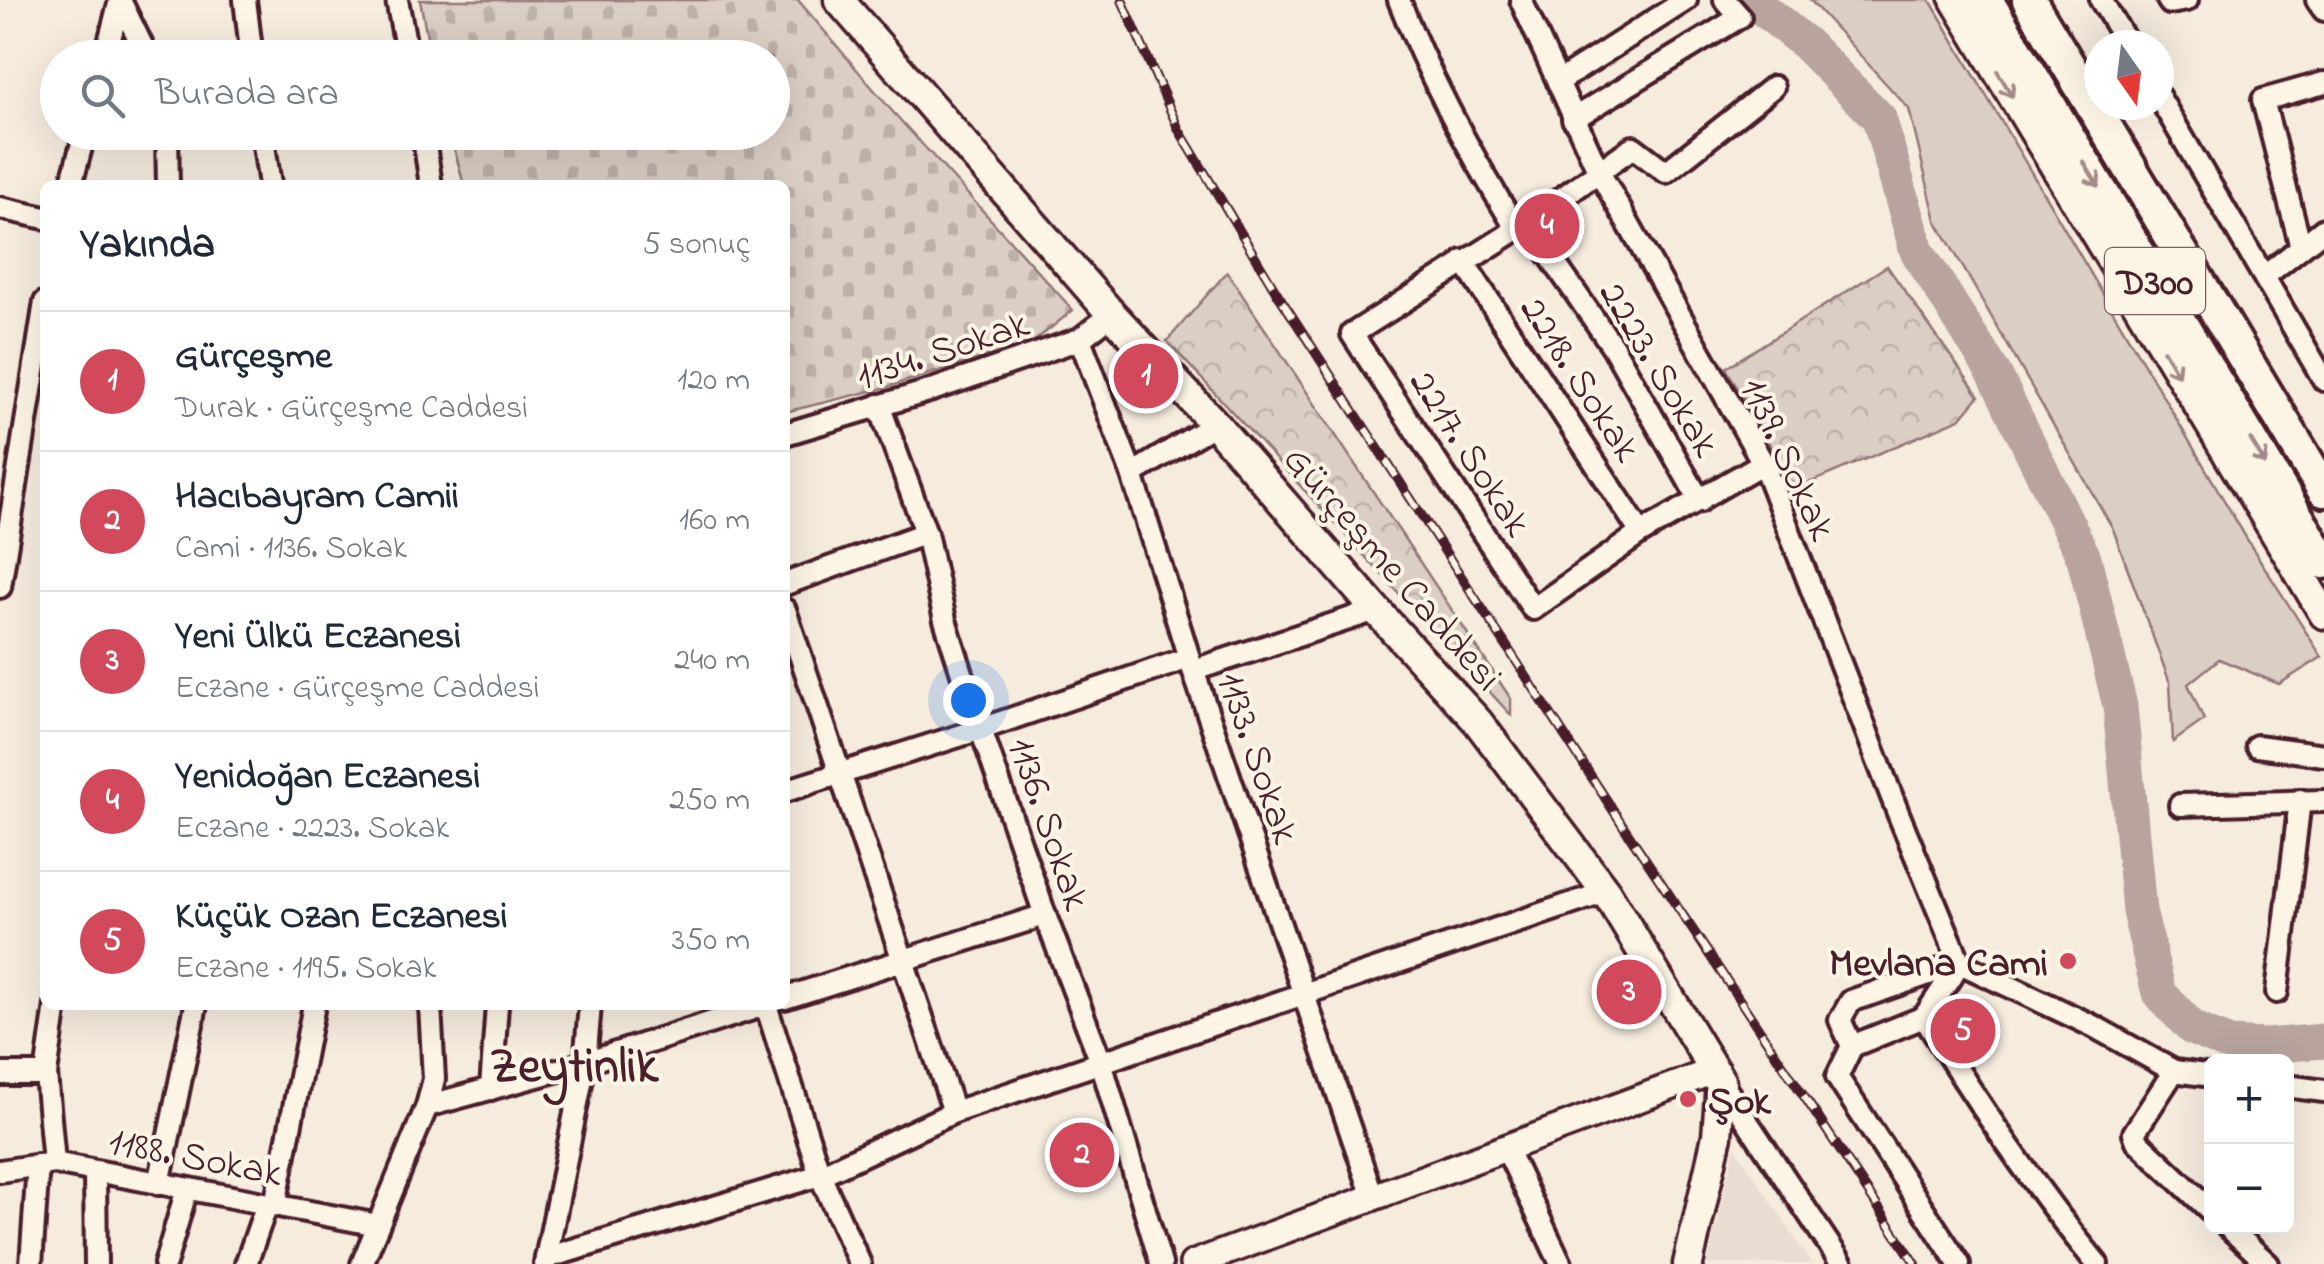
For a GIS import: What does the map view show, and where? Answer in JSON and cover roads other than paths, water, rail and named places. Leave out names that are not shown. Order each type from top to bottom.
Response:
[{"type":"highway","name":"D300","points":[[1986,0],[2324,562]]},
{"type":"highway","points":[[2029,0],[2324,490]]},
{"type":"main road","name":"Gürçeşme Caddesi","points":[[839,0],[1112,314],[1216,424],[1478,722],[1606,892],[1718,1076]]},
{"type":"main road","points":[[1955,0],[2324,614]]},
{"type":"main road","points":[[1688,1264],[1718,1136],[1718,1076]]},
{"type":"street","points":[[110,40],[120,0]]},
{"type":"street","points":[[120,0],[139,40]]},
{"type":"street","points":[[245,0],[250,40]]},
{"type":"street","points":[[397,0],[405,40]]},
{"type":"street","name":"2223. Sokak","points":[[1399,0],[1430,74],[1477,165],[1613,347],[1700,501]]},
{"type":"street","name":"1139. Sokak","points":[[1521,0],[1598,170],[1763,463],[1960,962]]},
{"type":"street","points":[[1558,82],[1686,0]]},
{"type":"street","points":[[1573,119],[1740,17],[1725,0]]},
{"type":"street","points":[[2102,0],[2119,30]]},
{"type":"street","points":[[2168,0],[2186,0]]},
{"type":"street","points":[[2316,0],[2324,10]]},
{"type":"street","points":[[2301,246],[2263,100],[2324,83]]},
{"type":"street","points":[[1463,261],[1633,148],[1666,172],[1774,87]]},
{"type":"street","points":[[2173,120],[2324,380]]},
{"type":"street","points":[[72,180],[80,150]]},
{"type":"street","points":[[167,150],[168,180]]},
{"type":"street","points":[[265,150],[269,180]]},
{"type":"street","points":[[426,150],[430,180]]},
{"type":"street","points":[[0,208],[40,217]]},
{"type":"street","points":[[2265,276],[2324,229]]},
{"type":"street","name":"2217. Sokak","points":[[1463,261],[1352,334],[1533,608],[1641,533]]},
{"type":"street","name":"2218. Sokak","points":[[1463,261],[1641,533]]},
{"type":"street","name":"1134. Sokak","points":[[790,432],[1080,339],[1112,314]]},
{"type":"street","points":[[0,587],[5,520],[40,329]]},
{"type":"street","name":"1133. Sokak","points":[[1080,339],[1132,474],[1191,664],[1374,1197]]},
{"type":"street","name":"1136. Sokak","points":[[879,405],[926,533],[945,620],[1045,914],[1101,1062],[1161,1264]]},
{"type":"street","points":[[1132,474],[1216,424]]},
{"type":"street","points":[[1641,533],[1763,463]]},
{"type":"street","points":[[790,582],[926,533]]},
{"type":"street","points":[[790,789],[1376,610]]},
{"type":"street","points":[[790,624],[954,1112]]},
{"type":"street","points":[[2257,746],[2324,755]]},
{"type":"street","points":[[2277,992],[2300,800]]},
{"type":"street","points":[[2180,805],[2324,801]]},
{"type":"street","points":[[590,1010],[585,1063],[546,1261],[820,1175],[954,1112],[1606,892]]},
{"type":"street","points":[[790,996],[1045,914]]},
{"type":"street","points":[[1958,1264],[1837,1077],[1852,1046],[1924,1017],[1960,962]]},
{"type":"street","points":[[1852,1046],[1840,1020],[1851,1002],[1960,962],[2095,1027],[2174,1071],[2204,1075]]},
{"type":"street","points":[[32,1264],[46,1164],[46,1074],[55,1010]]},
{"type":"street","points":[[159,1184],[195,1010]]},
{"type":"street","points":[[246,1264],[271,1204],[313,1010]]},
{"type":"street","points":[[362,1264],[428,1106],[434,1078],[430,1010]]},
{"type":"street","points":[[491,1088],[497,1010]]},
{"type":"street","points":[[428,1106],[585,1063],[749,1010]]},
{"type":"street","points":[[767,1010],[820,1175],[860,1264]]},
{"type":"street","points":[[1924,1017],[2045,1201],[2097,1264]]},
{"type":"street","points":[[2174,1071],[2134,1133],[2147,1151],[2204,1204]]},
{"type":"street","points":[[0,1074],[46,1074]]},
{"type":"street","points":[[1193,1264],[1506,1148],[1718,1076],[1842,1264]]},
{"type":"street","points":[[2294,1087],[2324,1090]]},
{"type":"street","points":[[1506,1148],[1561,1264]]},
{"type":"street","name":"1188. Sokak","points":[[0,1171],[46,1164],[378,1226]]},
{"type":"street","points":[[95,1172],[96,1264]]},
{"type":"street","points":[[165,1264],[186,1188]]},
{"type":"street","points":[[2236,1234],[2268,1264]]},
{"type":"waterway","points":[[1752,0],[1806,44],[1879,118],[1917,251],[1995,375],[2084,558],[2120,706],[2139,911],[2159,993],[2192,1028],[2229,1044],[2266,1046],[2324,1041]]},
{"type":"railway","points":[[1122,0],[1179,130],[1277,293],[1626,830],[1916,1264]]},
{"type":"place","name":"Yenidoğan Eczanesi","points":[[1547,226]]},
{"type":"place","name":"Gürçeşme","points":[[1146,376]]},
{"type":"place","name":"Mevlana Cami","points":[[2068,961]]},
{"type":"place","name":"Yeni Ülkü Eczanesi","points":[[1629,992]]},
{"type":"place","name":"Küçük Ozan Eczanesi","points":[[1963,1031]]},
{"type":"place","name":"Şok","points":[[1688,1099]]},
{"type":"place","name":"Hacıbayram Camii","points":[[1082,1155]]},
{"type":"district","name":"Zeytinlik","points":[[574,1063]]}]
